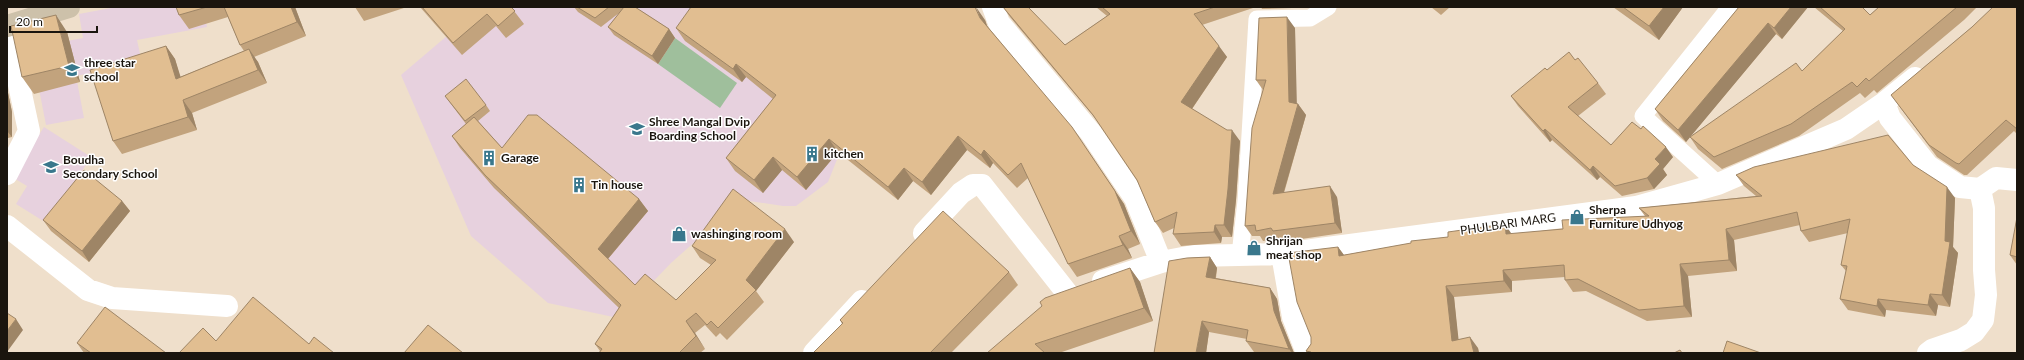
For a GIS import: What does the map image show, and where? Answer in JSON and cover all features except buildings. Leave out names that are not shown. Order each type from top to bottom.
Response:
[{"type":"main road","points":[[7,27],[69,7]]},
{"type":"street","points":[[993,7],[999,23],[1091,133],[1135,198],[1161,262]]},
{"type":"street","points":[[7,27],[29,131],[7,174]]},
{"type":"street","name":"PHULBARI MARG","points":[[909,250],[961,194],[973,185],[982,185],[1058,297],[1161,262],[1193,256],[1282,254],[1636,206],[1718,184],[1846,129],[1884,103],[1931,64]]},
{"type":"street","points":[[1884,103],[1890,118],[1928,166],[1960,187],[1980,189],[1996,178],[2017,180]]},
{"type":"street","points":[[1928,353],[1932,350],[1961,340],[1974,332],[1983,320],[1986,295],[1984,270],[1984,208],[1980,189]]},
{"type":"street","points":[[7,226],[88,290],[112,298],[227,306]]},
{"type":"street","points":[[1282,254],[1293,317],[1307,353]]},
{"type":"street","points":[[814,353],[878,284]]},
{"type":"lane","points":[[1240,255],[1246,201],[1248,141],[1257,19],[1310,18],[1328,7]]},
{"type":"lane","points":[[1718,184],[1643,116],[1730,7]]},
{"type":"shaded area","name":"three star school","points":[[116,7],[203,7],[207,27],[137,40],[142,63],[76,76],[84,118],[46,125],[31,48],[83,38],[79,14]]},
{"type":"shaded area","name":"Shree Mangal Dvip Boarding School","points":[[481,7],[937,7],[876,62],[828,182],[796,206],[783,206],[730,198],[726,214],[671,263],[618,318],[548,303],[471,236],[401,75]]},
{"type":"shaded area","name":"Boudha Secondary School","points":[[44,127],[91,157],[48,224],[16,204],[27,186],[12,177]]},
{"type":"green space","points":[[675,38],[737,83],[720,108],[658,64]]},
{"type":"place","name":"three star school","points":[[72,70]]},
{"type":"place","name":"Shree Mangal Dvip Boarding School","points":[[637,129]]},
{"type":"place","name":"kitchen","points":[[812,154]]},
{"type":"place","name":"Garage","points":[[489,158]]},
{"type":"place","name":"Boudha Secondary School","points":[[51,167]]},
{"type":"place","name":"Tin house","points":[[579,185]]},
{"type":"place","name":"Sherpa Furniture Udhyog","points":[[1577,217]]},
{"type":"place","name":"washinging room","points":[[679,234]]},
{"type":"place","name":"Shrijan meat shop","points":[[1254,248]]}]
